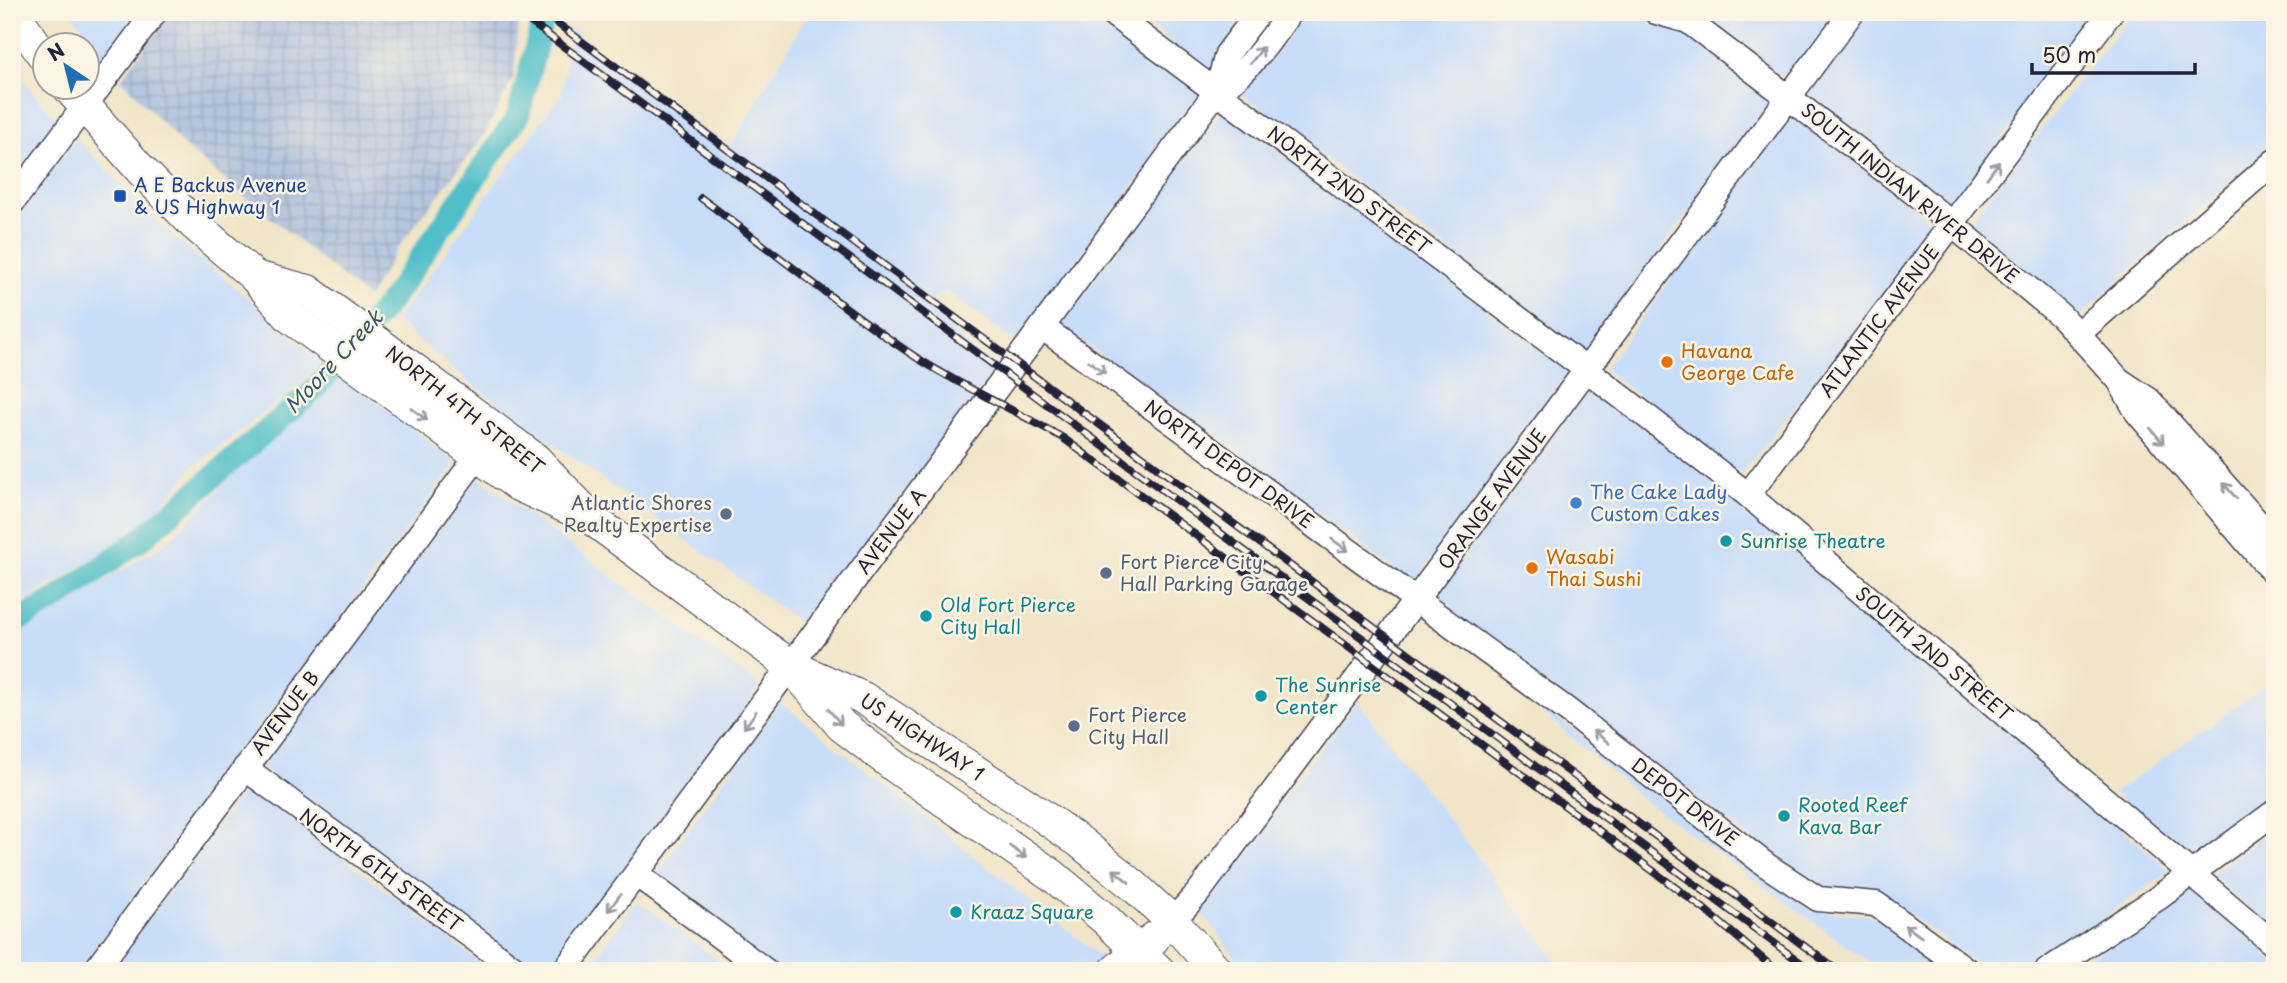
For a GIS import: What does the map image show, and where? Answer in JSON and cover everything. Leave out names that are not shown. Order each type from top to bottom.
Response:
[{"type":"main road","points":[[13,12],[32,39]]},
{"type":"main road","name":"NORTH 4TH STREET","points":[[81,102],[140,169],[195,225],[256,277],[290,317],[518,485],[592,519]]},
{"type":"main road","name":"NORTH 4TH STREET","points":[[256,277],[308,291],[385,347],[535,459],[592,519],[790,666]]},
{"type":"main road","name":"US HIGHWAY 1","points":[[790,666],[863,698],[1080,842],[1172,921],[1217,971]]},
{"type":"main road","name":"US HIGHWAY 1","points":[[790,666],[842,726],[897,768],[1052,875],[1107,920],[1150,961]]},
{"type":"main road","name":"ORANGE AVENUE","points":[[1115,971],[1150,961],[1172,921]]},
{"type":"street","points":[[102,70],[155,12]]},
{"type":"street","name":"NORTH 2ND STREET","points":[[1110,12],[1587,370]]},
{"type":"street","name":"AVENUE A","points":[[564,971],[1217,91],[1227,54],[1259,12]]},
{"type":"street","name":"AVENUE A","points":[[1217,91],[1235,81],[1290,12]]},
{"type":"street","name":"SOUTH INDIAN RIVER DRIVE","points":[[1656,12],[1686,16],[1952,224],[2051,306],[2119,380],[2137,412],[2275,575]]},
{"type":"street","name":"ORANGE AVENUE","points":[[1172,921],[1198,893],[1852,12]]},
{"type":"street","name":"ATLANTIC AVENUE","points":[[1748,495],[2111,12]]},
{"type":"street","points":[[12,203],[74,102]]},
{"type":"street","points":[[2078,334],[2275,161]]},
{"type":"street","name":"NORTH DEPOT DRIVE","points":[[1042,327],[1416,601]]},
{"type":"street","name":"SOUTH 2ND STREET","points":[[1587,370],[1748,495],[2275,946]]},
{"type":"street","name":"SOUTH INDIAN RIVER DRIVE","points":[[2119,380],[2149,400],[2275,542]]},
{"type":"street","name":"AVENUE B","points":[[95,971],[477,457]]},
{"type":"street","name":"DEPOT DRIVE","points":[[1416,601],[1567,710],[1777,872],[1818,899],[1876,904],[1968,971]]},
{"type":"street","name":"NORTH 6TH STREET","points":[[244,768],[518,971]]},
{"type":"street","points":[[2047,971],[2158,898],[2275,812]]},
{"type":"street","points":[[636,874],[766,971]]},
{"type":"shaded area","points":[[71,12],[140,12],[104,60],[102,32],[85,32]]},
{"type":"shaded area","points":[[171,12],[519,12],[514,77],[485,134],[398,248],[368,298],[186,148],[121,79]]},
{"type":"shaded area","points":[[809,12],[1090,12],[1203,94],[1015,342],[946,291],[931,300],[933,313],[994,370],[804,626],[481,391],[394,320],[562,93],[571,28],[729,149]]},
{"type":"shaded area","points":[[1130,12],[1244,12],[1212,72]]},
{"type":"shaded area","points":[[1306,12],[1639,12],[1651,22],[1684,32],[1773,98],[1584,353],[1239,93],[1263,70]]},
{"type":"shaded area","points":[[1697,12],[1837,12],[1787,80]]},
{"type":"shaded area","points":[[1868,12],[2100,12],[1949,207],[1807,95]]},
{"type":"shaded area","points":[[2132,12],[2275,12],[2275,144],[2104,293],[2079,319],[1969,223]]},
{"type":"shaded area","points":[[12,63],[32,92],[32,102],[41,102],[59,120],[12,182]]},
{"type":"shaded area","points":[[1223,109],[1570,372],[1413,584],[1205,427],[1059,326]]},
{"type":"shaded area","points":[[1793,113],[1936,225],[1741,475],[1604,369]]},
{"type":"shaded area","points":[[76,138],[163,227],[323,362],[281,400],[193,467],[155,514],[119,542],[12,609],[12,224]]},
{"type":"shaded area","points":[[342,376],[457,462],[79,971],[15,971],[12,967],[12,638],[167,542],[268,440]]},
{"type":"shaded area","points":[[1590,387],[1737,501],[2171,871],[2026,971],[1986,971],[1882,894],[1821,887],[1772,855],[1433,599]]},
{"type":"shaded area","points":[[478,477],[760,686],[555,971],[528,971],[261,767]]},
{"type":"shaded area","points":[[1501,676],[1819,911],[1873,916],[1947,971],[1882,971],[1642,799]]},
{"type":"shaded area","points":[[2275,679],[2275,797],[2190,858],[2114,793]]},
{"type":"shaded area","points":[[1357,701],[1565,971],[1246,971],[1198,907]]},
{"type":"shaded area","points":[[780,702],[1105,960],[1092,971],[772,971],[651,882]]},
{"type":"shaded area","points":[[248,785],[491,971],[110,971]]},
{"type":"shaded area","points":[[2275,828],[2275,931],[2210,875]]},
{"type":"shaded area","points":[[2191,888],[2275,961],[2275,971],[2071,971]]},
{"type":"shaded area","points":[[637,901],[733,971],[586,971]]},
{"type":"waterway","name":"Moore Creek","points":[[12,624],[58,598],[140,540],[315,389],[389,303],[518,116],[545,12]]},
{"type":"railway","points":[[517,12],[1812,971]]},
{"type":"railway","points":[[542,12],[1838,971]]},
{"type":"railway","points":[[701,198],[829,296],[908,352],[1063,438],[1609,838],[1704,909],[1777,971]]},
{"type":"place","name":"A E Backus Avenue & US Highway 1","points":[[120,196]]},
{"type":"place","name":"Havana George Cafe","points":[[1667,362]]},
{"type":"place","name":"The Cake Lady Custom Cakes","points":[[1576,503]]},
{"type":"place","name":"Atlantic Shores Realty Expertise","points":[[726,514]]},
{"type":"place","name":"Sunrise Theatre","points":[[1726,541]]},
{"type":"place","name":"Wasabi Thai Sushi","points":[[1532,568]]},
{"type":"place","name":"Fort Pierce City Hall Parking Garage","points":[[1106,573]]},
{"type":"place","name":"Old Fort Pierce City Hall","points":[[926,616]]},
{"type":"place","name":"The Sunrise Center","points":[[1261,696]]},
{"type":"place","name":"Fort Pierce City Hall","points":[[1074,726]]},
{"type":"place","name":"Rooted Reef Kava Bar","points":[[1784,816]]},
{"type":"place","name":"Kraaz Square","points":[[956,912]]}]
